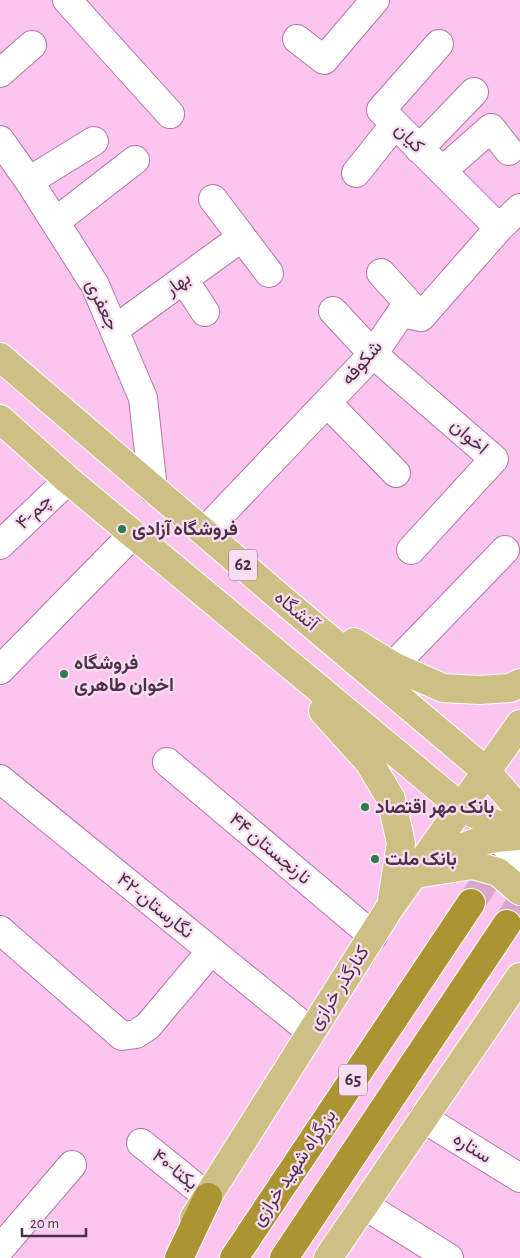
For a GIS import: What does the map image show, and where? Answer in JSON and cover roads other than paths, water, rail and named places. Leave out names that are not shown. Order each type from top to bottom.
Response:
[{"type":"highway","name":"بزرگراه شهید خرازی","points":[[234,1258],[471,903]]},
{"type":"highway","name":"65","points":[[284,1258],[507,924]]},
{"type":"highway","points":[[179,1258],[208,1197]]},
{"type":"main road","name":"آتشگاه","points":[[0,357],[487,772],[520,810]]},
{"type":"main road","name":"62","points":[[0,420],[68,480],[461,807],[512,835]]},
{"type":"main road","points":[[283,600],[393,666],[443,688],[479,690],[510,688],[520,683]]},
{"type":"main road","points":[[261,640],[369,762],[391,799],[401,843],[390,910]]},
{"type":"main road","name":"کنارگذر خرازی","points":[[166,1258],[208,1197],[390,910],[520,724]]},
{"type":"main road","points":[[415,874],[454,850],[473,843],[512,835]]},
{"type":"main road","points":[[415,874],[472,865],[498,872],[520,891]]},
{"type":"main road","points":[[328,1258],[520,977]]},
{"type":"street","points":[[67,0],[170,114]]},
{"type":"street","points":[[297,39],[324,60],[375,0]]},
{"type":"street","points":[[0,73],[32,44]]},
{"type":"street","name":"کیان","points":[[439,44],[381,110],[499,228]]},
{"type":"street","points":[[419,148],[474,92]]},
{"type":"street","points":[[356,173],[395,124]]},
{"type":"street","points":[[442,171],[490,128],[510,151]]},
{"type":"street","name":"جعفری","points":[[0,140],[95,285],[143,398],[153,489]]},
{"type":"street","points":[[29,182],[94,141]]},
{"type":"street","points":[[55,222],[135,160]]},
{"type":"street","points":[[213,199],[270,273]]},
{"type":"street","points":[[381,273],[421,317],[499,228],[520,208]]},
{"type":"street","name":"بهار","points":[[114,330],[242,237]]},
{"type":"street","points":[[184,280],[205,312]]},
{"type":"street","points":[[333,311],[373,354]]},
{"type":"street","name":"شکوفه","points":[[204,532],[373,354],[401,313],[421,317]]},
{"type":"street","name":"اخوان","points":[[373,354],[494,459],[411,550]]},
{"type":"street","points":[[327,403],[396,473]]},
{"type":"street","name":"۴-چم","points":[[0,545],[68,480]]},
{"type":"street","points":[[0,670],[133,534]]},
{"type":"street","points":[[393,666],[505,550]]},
{"type":"street","name":"۴۴ نارنجستان","points":[[167,762],[373,936]]},
{"type":"street","name":"۴۲-نگارستان","points":[[0,779],[311,1032]]},
{"type":"street","points":[[512,835],[520,858]]},
{"type":"street","points":[[0,930],[122,1036],[136,1034],[148,1026],[211,951]]},
{"type":"street","name":"ستاره","points":[[423,1118],[520,1178]]},
{"type":"street","name":"۴۰-یکتا","points":[[141,1143],[208,1197]]},
{"type":"street","points":[[0,1249],[72,1165]]},
{"type":"street","points":[[364,1205],[449,1258]]},
{"type":"tunnel","points":[[471,903],[505,852]]},
{"type":"tunnel","points":[[507,924],[520,904]]},
{"type":"place","name":"فروشگاه آزادی","points":[[122,529]]},
{"type":"place","name":"فروشگاه اخوان طاهری","points":[[64,674]]},
{"type":"place","name":"بانک مهر اقتصاد","points":[[365,807]]},
{"type":"place","name":"بانک ملت","points":[[375,859]]}]
